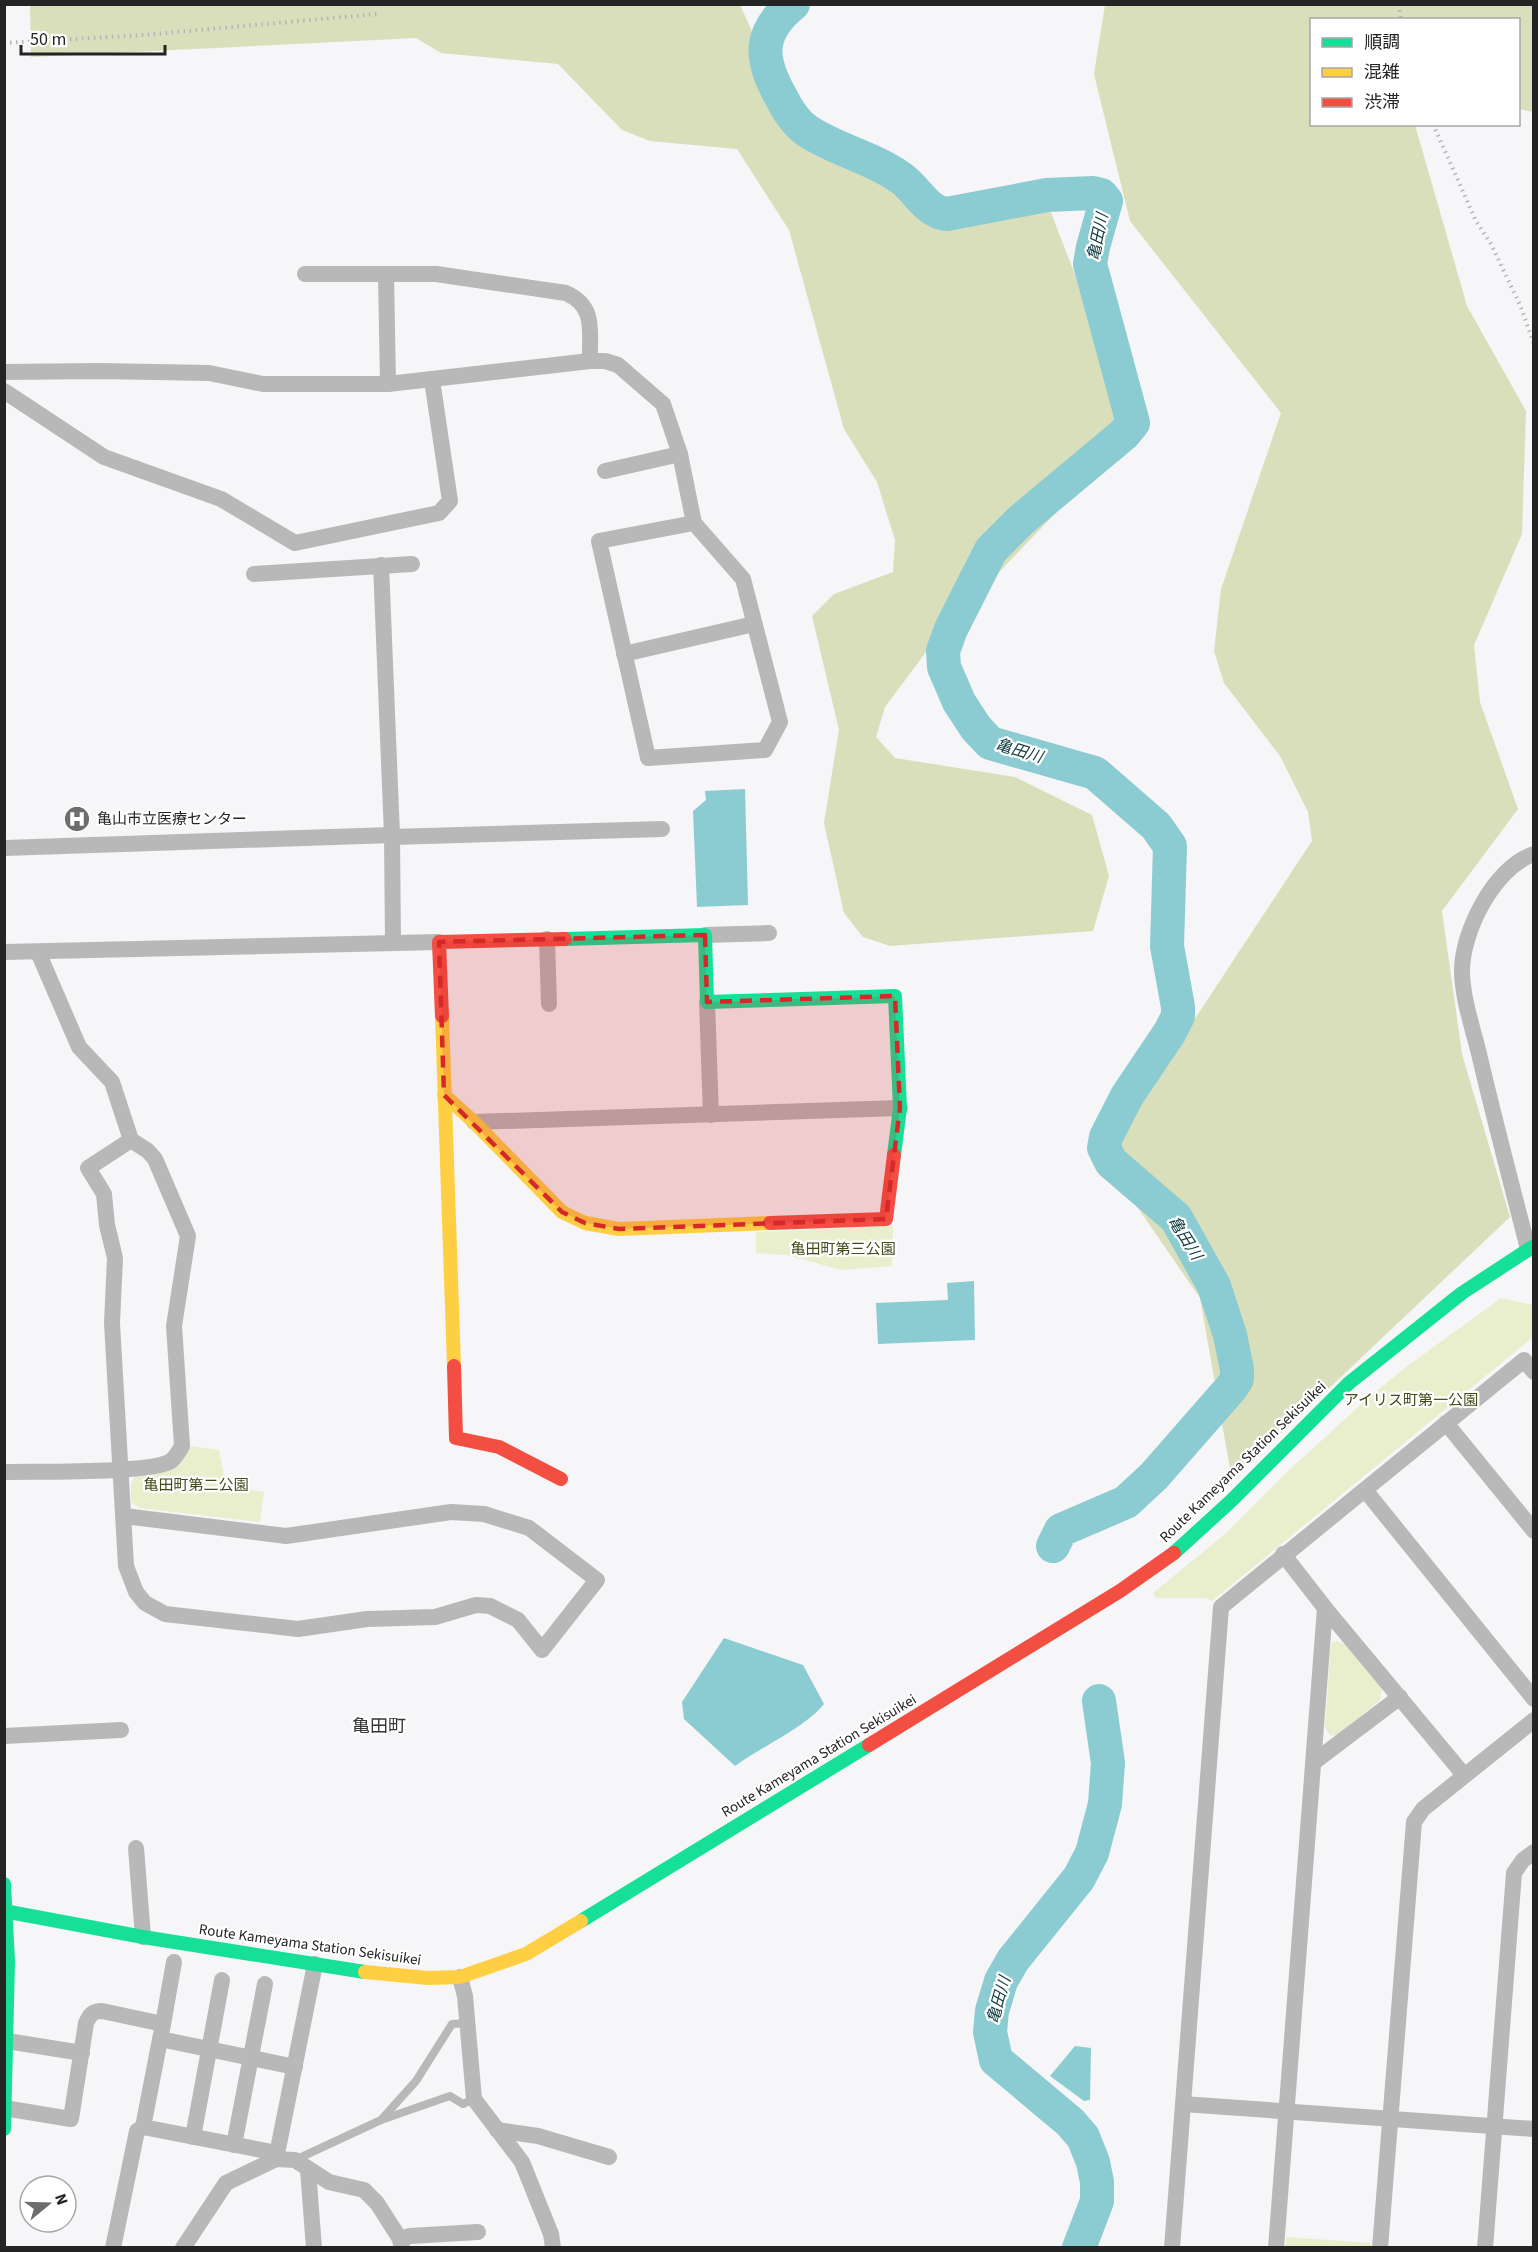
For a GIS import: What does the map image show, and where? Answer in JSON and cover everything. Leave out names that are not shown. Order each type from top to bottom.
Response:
[{"type":"street","points":[[305,274],[436,274],[566,293],[581,302],[588,315],[590,361]]},
{"type":"street","points":[[386,274],[388,384]]},
{"type":"street","points":[[4,372],[210,373],[263,384],[388,384],[590,361],[605,361],[618,365],[663,404],[680,454],[694,524],[743,579],[780,722],[765,750],[648,758],[598,541],[694,524]]},
{"type":"street","points":[[4,391],[104,457],[221,500],[295,543],[439,513],[450,501],[432,380]]},
{"type":"street","points":[[605,471],[680,454]]},
{"type":"street","points":[[254,574],[412,564]]},
{"type":"street","points":[[381,566],[392,836],[393,943]]},
{"type":"street","points":[[624,654],[754,624]]},
{"type":"street","points":[[4,848],[662,829]]},
{"type":"street","points":[[1532,1250],[1497,1130],[1462,974],[1469,933],[1484,899],[1512,867],[1524,857],[1533,854]]},
{"type":"street","points":[[4,952],[769,933]]},
{"type":"street","points":[[705,935],[711,1114]]},
{"type":"street","points":[[547,939],[549,1004]]},
{"type":"street","points":[[438,942],[456,1438],[499,1447],[561,1479]]},
{"type":"street","points":[[4,1472],[159,1466],[171,1460],[182,1446],[174,1326],[188,1236],[155,1159],[148,1151],[131,1140],[112,1082],[79,1047],[38,952]]},
{"type":"street","points":[[444,1095],[474,1122],[562,1212],[585,1223],[619,1229],[886,1219],[900,1108],[895,996],[707,1002]]},
{"type":"street","points":[[474,1122],[900,1108]]},
{"type":"street","points":[[124,1516],[286,1536],[451,1512],[484,1514],[529,1528],[597,1580],[542,1650],[518,1620],[490,1606],[476,1605],[435,1617],[367,1619],[298,1629],[165,1614],[145,1604],[130,1581],[126,1566],[112,1323],[115,1258],[107,1225],[104,1194],[88,1168],[131,1140]]},
{"type":"street","name":"Route Kameyama Station Sekisuikei","points":[[5,1911],[143,1937],[389,1974],[428,1978],[460,1977],[496,1966],[526,1953],[1120,1591],[1176,1551],[1231,1501],[1349,1383],[1462,1293],[1532,1250]]},
{"type":"street","points":[[1172,2247],[1221,1607],[1283,1554],[1524,1360],[1533,1372]]},
{"type":"street","points":[[1446,1423],[1533,1531]]},
{"type":"street","points":[[1365,1490],[1533,1699]]},
{"type":"street","points":[[1283,1554],[1464,1775]]},
{"type":"street","points":[[1276,2247],[1325,1608]]},
{"type":"street","points":[[1314,1762],[1400,1697]]},
{"type":"street","points":[[1380,2247],[1414,1822],[1423,1809],[1533,1720]]},
{"type":"street","points":[[4,1736],[121,1730]]},
{"type":"street","points":[[136,1848],[143,1937]]},
{"type":"street","points":[[1485,2247],[1514,1873],[1523,1860],[1533,1852]]},
{"type":"street","points":[[4,1884],[8,1962],[4,2129]]},
{"type":"street","points":[[143,2127],[174,1962]]},
{"type":"street","points":[[183,2247],[226,2183],[276,2156],[315,1964]]},
{"type":"street","points":[[460,1977],[465,1996],[474,2099],[522,2162],[553,2247]]},
{"type":"street","points":[[194,2137],[222,1980]]},
{"type":"street","points":[[234,2145],[266,1984]]},
{"type":"street","points":[[5,2108],[71,2119],[86,2023],[90,2014],[96,2011],[210,2049],[295,2067]]},
{"type":"street","points":[[7,2041],[82,2053]]},
{"type":"street","points":[[1182,2104],[1533,2129]]},
{"type":"street","points":[[113,2247],[137,2131],[143,2127],[276,2156],[301,2165],[329,2182],[364,2190],[377,2203],[401,2243],[410,2236],[478,2232]]},
{"type":"street","points":[[497,2130],[538,2136],[609,2157]]},
{"type":"street","points":[[301,2165],[314,2247]]},
{"type":"lane","points":[[381,2120],[416,2081],[452,2024],[467,2023]]},
{"type":"lane","points":[[301,2165],[381,2120],[450,2096],[463,2103],[474,2099]]},
{"type":"path","points":[[4,44],[144,35],[377,14]]},
{"type":"path","points":[[1434,126],[1476,221],[1491,244],[1520,305],[1533,344]]},
{"type":"highlighted area","points":[[705,935],[707,1002],[895,996],[900,1108],[886,1219],[619,1229],[585,1223],[562,1212],[444,1095],[439,942]]},
{"type":"green space","points":[[30,5],[740,5],[782,97],[931,200],[1050,210],[1135,430],[938,636],[885,707],[876,737],[895,758],[1015,777],[1092,815],[1109,876],[1093,931],[890,946],[863,937],[844,913],[824,823],[839,730],[812,616],[834,594],[893,572],[895,540],[877,482],[844,429],[789,230],[737,149],[650,141],[622,130],[558,64],[441,53],[416,38],[31,57]]},
{"type":"green space","points":[[1105,5],[1533,5],[1533,112],[1520,109],[1520,18],[1310,18],[1310,126],[1415,126],[1467,306],[1526,411],[1522,534],[1474,645],[1480,702],[1518,809],[1442,911],[1462,1054],[1510,1217],[1232,1480],[1200,1298],[1129,1195],[1111,1137],[1114,1108],[1196,1017],[1312,841],[1308,812],[1280,756],[1224,683],[1214,651],[1221,589],[1281,413],[1130,221],[1094,74]]},
{"type":"green space","name":"亀田町第三公園","points":[[893,1226],[892,1266],[841,1270],[787,1255],[756,1253],[756,1232]]},
{"type":"green space","name":"アイリス町第一公園","points":[[1501,1298],[1533,1305],[1533,1337],[1212,1601],[1205,1598],[1156,1598],[1153,1593],[1225,1534],[1286,1473],[1368,1398],[1406,1367]]},
{"type":"green space","name":"亀田町第二公園","points":[[191,1446],[219,1450],[226,1486],[264,1492],[260,1522],[139,1508],[131,1502],[131,1484],[135,1476],[173,1469]]},
{"type":"green space","points":[[1336,1641],[1347,1645],[1382,1688],[1380,1700],[1336,1736],[1330,1735],[1325,1728],[1331,1643]]},
{"type":"green space","points":[[1286,2237],[1371,2243],[1371,2247],[1285,2247]]},
{"type":"water","points":[[745,789],[748,905],[697,907],[693,811],[706,800],[705,791]]},
{"type":"water","points":[[974,1281],[975,1340],[878,1344],[876,1303],[948,1300],[947,1283]]},
{"type":"water","points":[[724,1638],[803,1665],[824,1704],[795,1729],[735,1766],[684,1719],[682,1702]]},
{"type":"water","points":[[1075,2046],[1091,2048],[1090,2100],[1084,2101],[1050,2076]]},
{"type":"waterway","name":"亀田川","points":[[793,4],[781,15],[768,36],[766,59],[774,84],[786,106],[802,127],[817,137],[890,171],[907,183],[927,205],[947,214],[1047,195],[1093,193],[1101,195],[1106,201],[1090,264],[1133,423],[1124,434],[1021,520],[991,550],[951,629],[943,651],[944,667],[959,702],[976,728],[990,743],[1095,773],[1156,826],[1170,846],[1167,946],[1178,1016],[1170,1032],[1127,1096],[1106,1137],[1104,1148],[1111,1162],[1176,1218],[1214,1286],[1230,1335],[1237,1379],[1154,1476],[1126,1502],[1061,1530],[1053,1546]]},
{"type":"waterway","name":"亀田川","points":[[1079,2248],[1097,2201],[1097,2182],[1093,2162],[1083,2137],[1070,2122],[996,2060],[990,2032],[992,2011],[1001,1981],[1013,1960],[1079,1878],[1092,1853],[1105,1804],[1108,1763],[1099,1701]]},
{"type":"traffic: fast","points":[[565,939],[705,935],[707,1002],[895,996],[900,1108],[894,1155]]},
{"type":"traffic: fast","points":[[1174,1553],[1231,1501],[1349,1383],[1462,1293],[1534,1246]]},
{"type":"traffic: fast","points":[[581,1921],[869,1745]]},
{"type":"traffic: fast","points":[[4,1884],[8,1961],[4,2129]]},
{"type":"traffic: fast","points":[[4,1911],[143,1937],[365,1972]]},
{"type":"traffic: slow","points":[[442,1016],[454,1366]]},
{"type":"traffic: slow","points":[[444,1095],[474,1122],[562,1212],[585,1223],[619,1229],[770,1223]]},
{"type":"traffic: slow","points":[[365,1972],[428,1978],[460,1977],[526,1954],[581,1921]]},
{"type":"traffic: jam","points":[[442,1016],[439,942],[565,939]]},
{"type":"traffic: jam","points":[[770,1223],[886,1219],[894,1155]]},
{"type":"traffic: jam","points":[[454,1366],[456,1438],[499,1447],[561,1479]]},
{"type":"traffic: jam","points":[[869,1745],[1120,1591],[1174,1553]]},
{"type":"place","name":"亀山市立医療センター","points":[[77,819]]},
{"type":"district","name":"亀田町","points":[[379,1726]]}]
